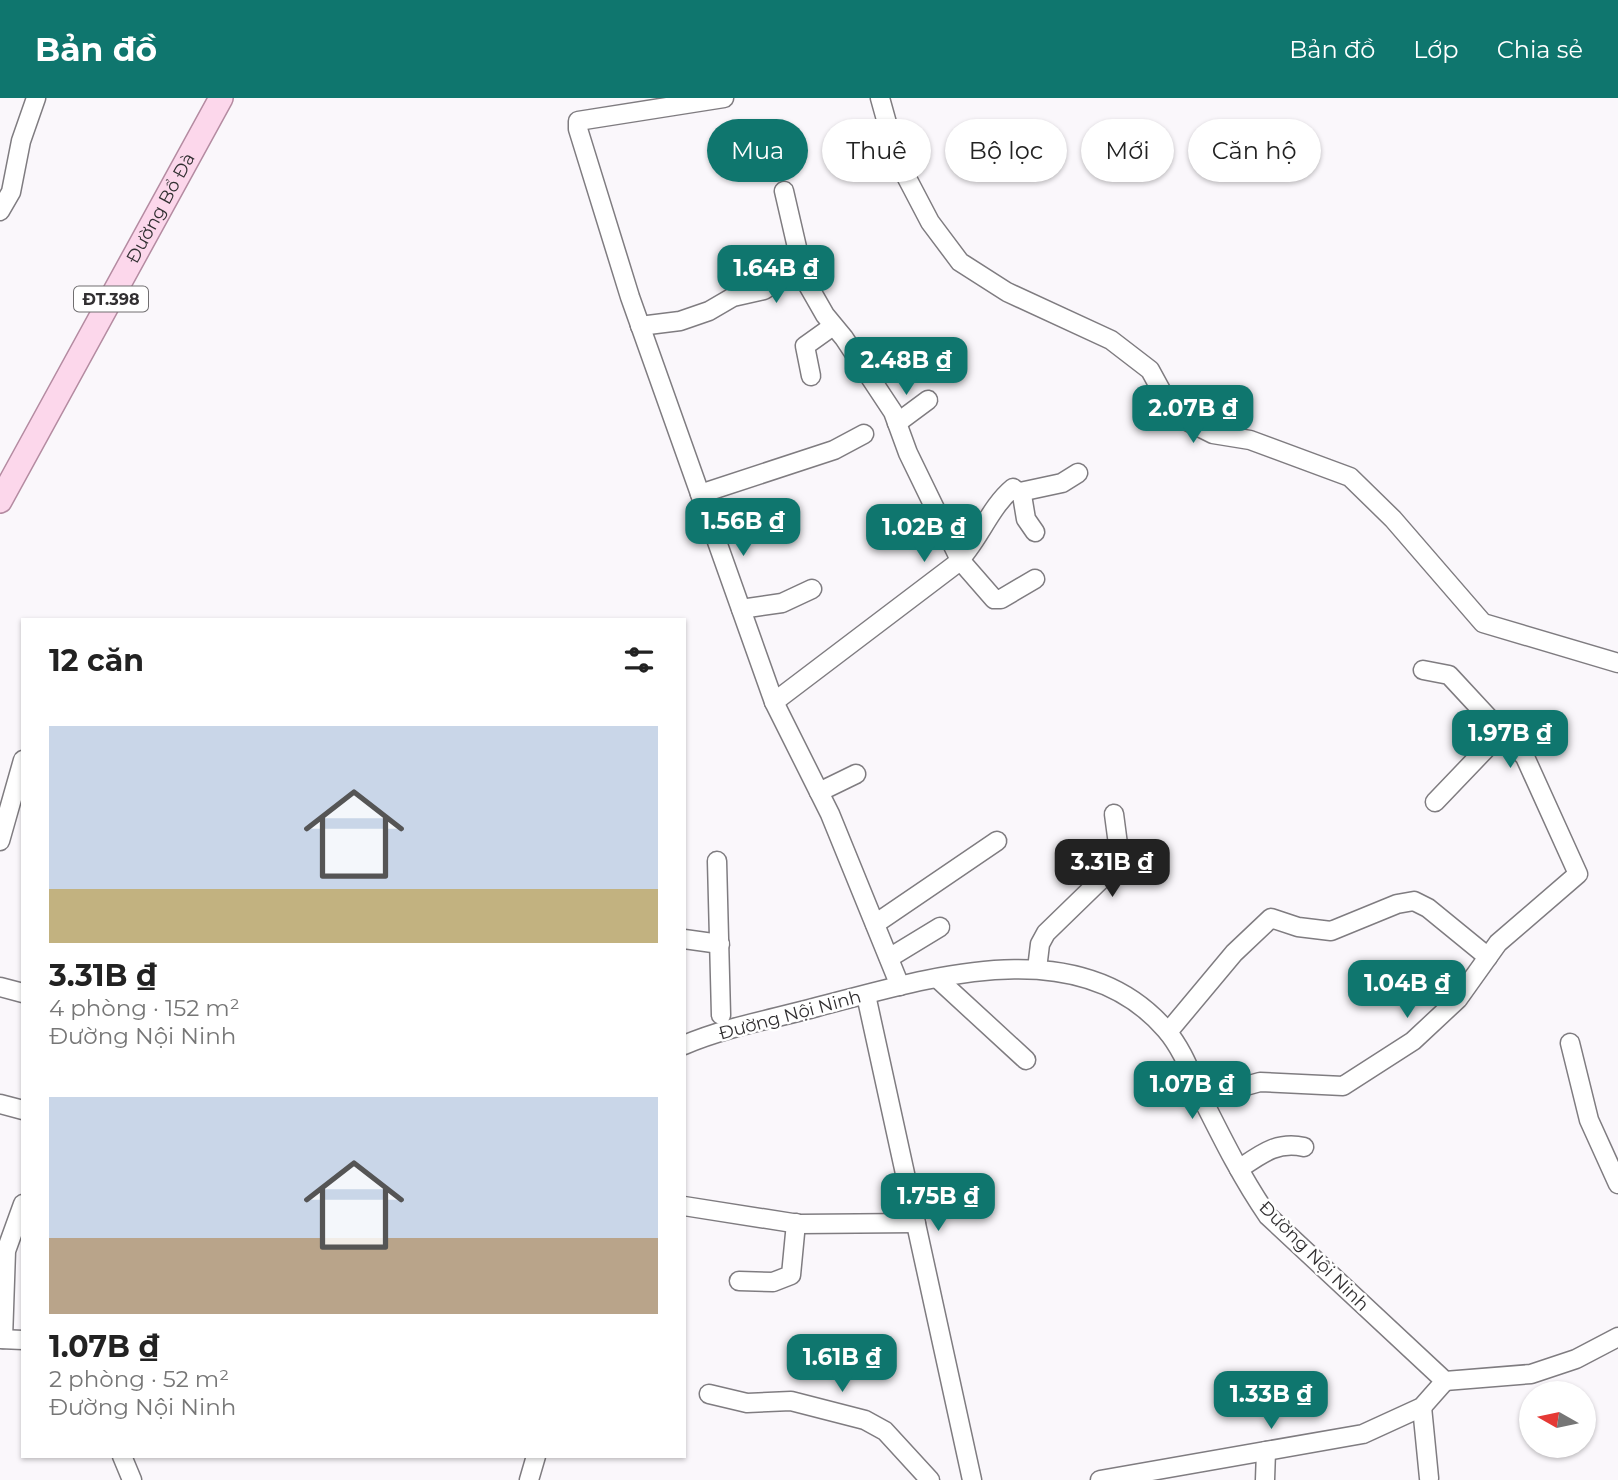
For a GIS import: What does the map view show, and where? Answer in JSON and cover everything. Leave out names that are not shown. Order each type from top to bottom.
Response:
[{"type":"main road","name":"Đường Bổ Đà","points":[[0,501],[221,98]]},
{"type":"street","points":[[0,211],[11,192],[21,141],[36,98]]},
{"type":"street","points":[[724,98],[667,103],[578,121],[577,124],[640,326],[774,702],[819,792],[900,986]]},
{"type":"street","points":[[880,98],[897,159],[930,222],[960,262],[1006,292],[1111,340],[1150,370],[1162,392],[1187,421],[1213,434],[1250,440],[1350,477],[1393,519],[1483,623],[1618,663]]},
{"type":"street","points":[[784,191],[799,251],[797,266],[833,326],[871,377],[897,423],[908,453],[960,560],[994,600],[1001,599],[1035,579]]},
{"type":"street","points":[[640,326],[680,321],[709,311],[733,297],[764,290],[781,281],[797,266]]},
{"type":"street","points":[[811,376],[805,346],[833,326]]},
{"type":"street","points":[[897,423],[928,400]]},
{"type":"street","points":[[700,494],[834,450],[864,434]]},
{"type":"street","points":[[774,702],[960,560],[1002,498],[1013,488],[1020,492],[1062,483],[1078,473]]},
{"type":"street","points":[[1020,492],[1026,519],[1035,532]]},
{"type":"street","points":[[741,609],[782,603],[812,589]]},
{"type":"street","points":[[1202,1098],[1260,1082],[1343,1086],[1412,1041],[1458,999],[1498,943],[1578,874],[1534,771],[1449,675],[1423,670]]},
{"type":"street","points":[[1434,802],[1502,732]]},
{"type":"street","points":[[0,841],[21,767]]},
{"type":"street","points":[[819,792],[856,774]]},
{"type":"street","points":[[1038,969],[1041,944],[1046,933],[1116,864],[1119,852],[1114,814]]},
{"type":"street","points":[[875,924],[997,841]]},
{"type":"street","points":[[717,861],[721,1023]]},
{"type":"street","points":[[1168,1032],[1234,953],[1271,918],[1307,929],[1331,931],[1397,904],[1413,901],[1428,908],[1488,957]]},
{"type":"street","points":[[889,958],[940,927]]},
{"type":"street","points":[[686,939],[720,944]]},
{"type":"street","name":"Đường Nội Ninh","points":[[686,1044],[721,1023],[900,986],[1012,968],[1059,971],[1088,979],[1121,993],[1148,1011],[1168,1032],[1189,1066],[1202,1098],[1239,1169],[1268,1216],[1445,1381]]},
{"type":"street","points":[[939,980],[1026,1060]]},
{"type":"street","points":[[0,987],[21,992]]},
{"type":"street","points":[[866,995],[972,1480]]},
{"type":"street","points":[[1570,1043],[1589,1120],[1618,1184]]},
{"type":"street","points":[[0,1104],[21,1109]]},
{"type":"street","points":[[1239,1169],[1274,1146],[1290,1144],[1304,1147]]},
{"type":"street","points":[[912,1205],[959,1197]]},
{"type":"street","points":[[686,1206],[796,1223],[916,1223]]},
{"type":"street","points":[[21,1210],[6,1251],[2,1339],[21,1340]]},
{"type":"street","points":[[739,1281],[772,1282],[791,1275],[796,1223]]},
{"type":"street","points":[[1100,1480],[1363,1434],[1422,1407],[1445,1381],[1531,1374],[1576,1359],[1618,1337]]},
{"type":"street","points":[[709,1394],[747,1403],[790,1401],[865,1420],[885,1431],[930,1480]]},
{"type":"street","points":[[1422,1407],[1429,1478]]},
{"type":"street","points":[[1265,1480],[1266,1451]]},
{"type":"street","points":[[123,1458],[132,1480]]},
{"type":"street","points":[[529,1480],[535,1458]]}]
